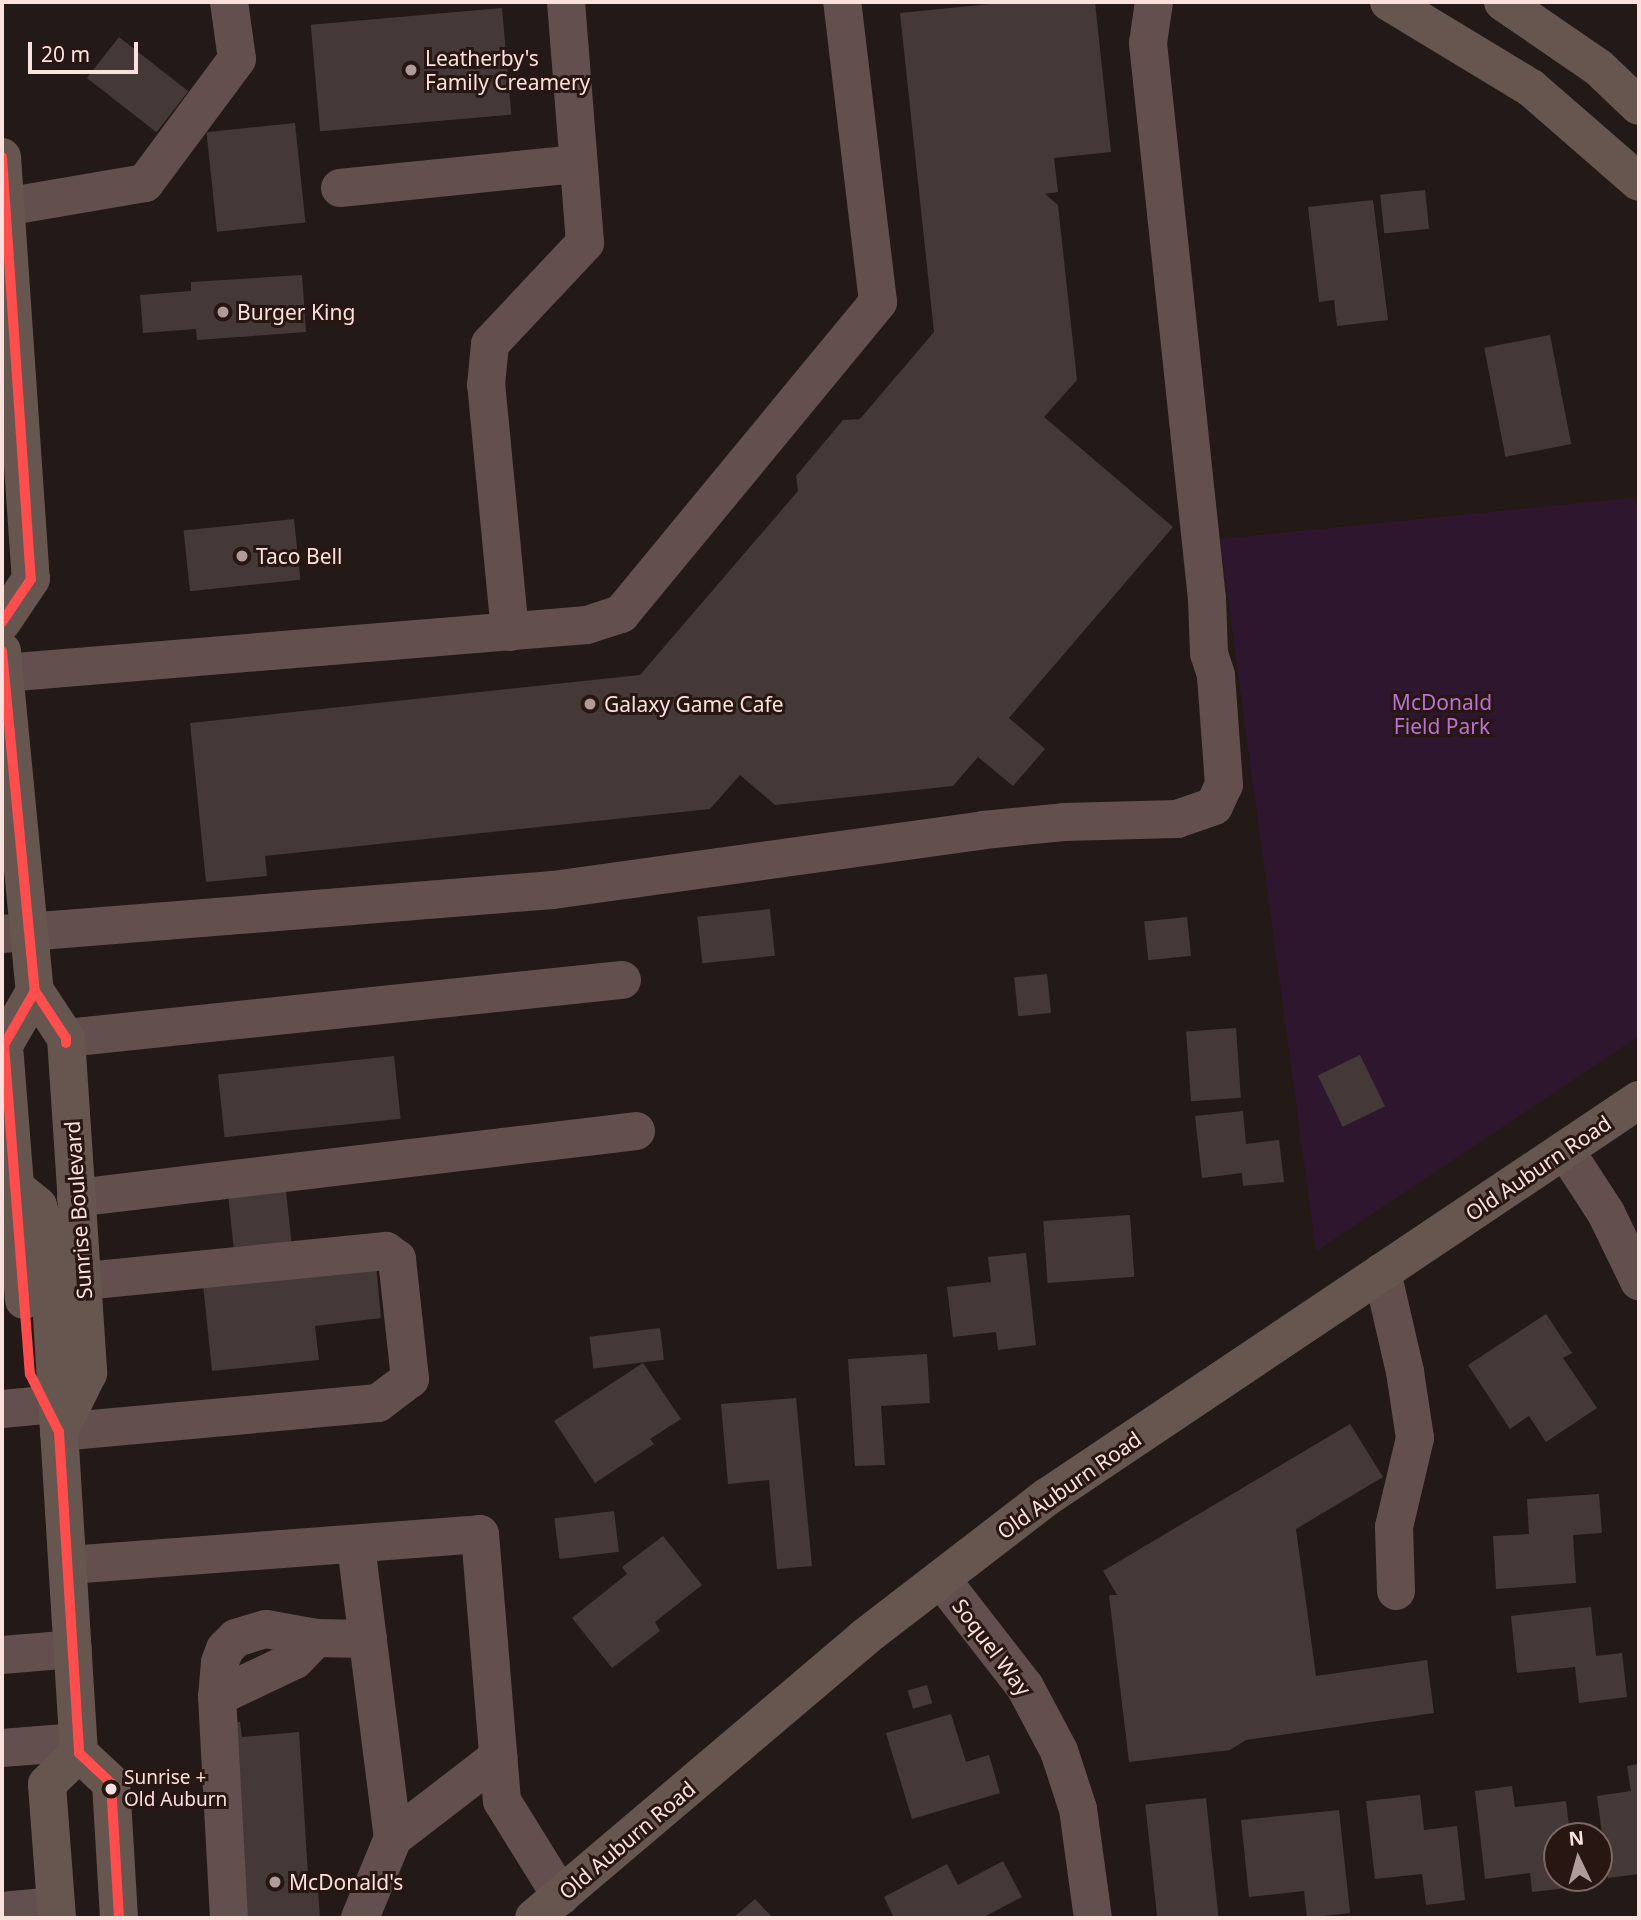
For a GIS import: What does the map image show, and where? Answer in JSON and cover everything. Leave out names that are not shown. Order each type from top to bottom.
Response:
[{"type":"main road","points":[[1389,2],[1531,88],[1639,182]]},
{"type":"main road","points":[[1503,2],[1598,68],[1639,106]]},
{"type":"main road","points":[[2,157],[31,579],[2,622]]},
{"type":"main road","name":"Sunrise Boulevard","points":[[2,661],[15,932],[35,991],[66,1038],[83,1281],[88,1373],[52,1418]]},
{"type":"main road","points":[[35,991],[4,1045],[9,1189],[38,1206],[47,1237],[52,1418],[69,1565],[78,1748],[111,1783],[119,1918]]},
{"type":"main road","name":"Old Auburn Road","points":[[547,1907],[865,1637],[1048,1497],[1639,1100]]},
{"type":"main road","points":[[56,1912],[47,1784],[78,1748]]},
{"type":"street","points":[[5,207],[145,183],[237,59],[229,2]]},
{"type":"street","points":[[510,632],[486,384],[490,344],[585,243],[566,2]]},
{"type":"street","points":[[2,661],[168,657],[510,632],[587,625],[621,614],[878,302],[842,2]]},
{"type":"street","points":[[15,932],[553,890],[996,829],[1064,822],[1177,819],[1214,806],[1224,785],[1217,689],[1209,653],[1207,599],[1148,43],[1154,2]]},
{"type":"street","points":[[340,188],[578,164]]},
{"type":"street","points":[[66,1038],[622,979]]},
{"type":"street","points":[[76,1198],[636,1131]]},
{"type":"street","points":[[1564,1150],[1606,1213],[1639,1281]]},
{"type":"street","points":[[2,1409],[52,1418],[378,1403],[410,1379],[397,1259],[386,1251],[83,1281]]},
{"type":"street","points":[[1382,1272],[1405,1372],[1415,1438],[1394,1527],[1396,1591]]},
{"type":"street","points":[[69,1565],[356,1546],[480,1534],[502,1801],[547,1907]]},
{"type":"street","points":[[356,1546],[393,1838],[360,1918]]},
{"type":"street","name":"Soquel Way","points":[[940,1580],[1025,1687],[1059,1751],[1078,1809],[1093,1918]]},
{"type":"street","points":[[229,1918],[217,1697],[295,1660],[316,1638],[368,1639]]},
{"type":"street","points":[[2,1655],[73,1649]]},
{"type":"street","points":[[2,1748],[78,1748]]},
{"type":"street","points":[[393,1838],[498,1757]]},
{"type":"street","points":[[2,1911],[56,1912]]},
{"type":"green space","name":"McDonald Field Park","points":[[1633,498],[1639,508],[1639,1036],[1316,1251],[1220,539]]},
{"type":"building","points":[[1010,2],[1095,2],[1111,152],[1054,158],[1058,192],[1045,194],[1058,205],[1077,380],[1044,417],[1173,527],[1009,718],[1045,749],[1013,786],[978,757],[953,786],[775,805],[740,775],[710,809],[265,856],[267,876],[206,882],[190,723],[640,675],[798,491],[796,476],[843,420],[860,419],[934,332],[900,13]]},
{"type":"building","name":"Leatherby's Family Creamery","points":[[502,8],[511,115],[320,131],[311,25]]},
{"type":"building","points":[[119,37],[188,91],[156,132],[87,78]]},
{"type":"building","points":[[295,123],[305,222],[217,232],[206,132]]},
{"type":"building","points":[[1425,190],[1429,229],[1384,233],[1380,195]]},
{"type":"building","points":[[1373,200],[1388,320],[1337,326],[1334,300],[1319,302],[1308,207]]},
{"type":"building","name":"Burger King","points":[[302,275],[306,332],[197,340],[196,329],[143,333],[140,295],[191,291],[191,282]]},
{"type":"building","points":[[1550,335],[1571,444],[1505,457],[1484,348]]},
{"type":"building","name":"Taco Bell","points":[[294,519],[300,580],[190,591],[184,531]]},
{"type":"building","points":[[770,909],[775,956],[702,963],[697,917]]},
{"type":"building","points":[[1187,917],[1191,956],[1148,960],[1144,921]]},
{"type":"building","points":[[1047,974],[1051,1013],[1018,1016],[1014,977]]},
{"type":"building","points":[[1236,1028],[1241,1098],[1191,1101],[1186,1031]]},
{"type":"building","points":[[1360,1055],[1385,1106],[1343,1127],[1318,1076]]},
{"type":"building","points":[[394,1056],[401,1119],[225,1137],[218,1075]]},
{"type":"building","points":[[1243,1111],[1246,1144],[1279,1140],[1284,1182],[1243,1186],[1242,1173],[1202,1178],[1195,1116]]},
{"type":"building","points":[[285,1181],[292,1247],[234,1253],[227,1187]]},
{"type":"building","points":[[1130,1215],[1134,1277],[1048,1283],[1043,1221]]},
{"type":"building","points":[[1026,1253],[1036,1345],[998,1350],[996,1332],[953,1337],[947,1287],[991,1282],[988,1257]]},
{"type":"building","points":[[376,1265],[381,1318],[315,1326],[319,1360],[212,1371],[203,1284]]},
{"type":"building","points":[[1546,1314],[1572,1353],[1563,1358],[1597,1408],[1546,1442],[1529,1416],[1510,1429],[1468,1365]]},
{"type":"building","points":[[660,1328],[664,1360],[593,1368],[590,1337]]},
{"type":"building","points":[[927,1354],[930,1403],[881,1406],[885,1465],[855,1466],[848,1359]]},
{"type":"building","points":[[643,1363],[681,1419],[650,1439],[654,1444],[595,1483],[554,1421]]},
{"type":"building","points":[[796,1398],[812,1566],[777,1569],[769,1480],[728,1484],[721,1404]]},
{"type":"building","points":[[1350,1424],[1383,1477],[1296,1529],[1316,1676],[1427,1660],[1434,1713],[1246,1740],[1230,1750],[1129,1762],[1109,1595],[1117,1595],[1103,1571]]},
{"type":"building","points":[[1599,1494],[1602,1533],[1573,1535],[1576,1583],[1496,1589],[1493,1536],[1529,1534],[1527,1499]]},
{"type":"building","points":[[614,1511],[619,1552],[559,1559],[554,1518]]},
{"type":"building","points":[[663,1536],[702,1585],[655,1622],[660,1631],[612,1668],[572,1618],[627,1574],[622,1567]]},
{"type":"building","points":[[1591,1607],[1596,1656],[1622,1653],[1627,1697],[1579,1703],[1575,1667],[1517,1673],[1511,1616]]},
{"type":"building","points":[[927,1685],[932,1703],[913,1709],[908,1691]]},
{"type":"building","points":[[951,1714],[966,1762],[989,1755],[1000,1793],[912,1819],[886,1733]]},
{"type":"building","points":[[240,1722],[242,1737],[299,1732],[309,1890],[318,1890],[320,1918],[236,1918],[222,1723]]},
{"type":"building","points":[[1639,1764],[1639,1874],[1613,1877],[1613,1822],[1600,1822],[1597,1796],[1631,1791],[1627,1766]]},
{"type":"building","points":[[1512,1786],[1515,1807],[1566,1801],[1568,1822],[1543,1822],[1543,1891],[1532,1892],[1530,1873],[1485,1879],[1475,1791]]},
{"type":"building","points":[[1420,1795],[1424,1830],[1457,1826],[1465,1900],[1426,1905],[1422,1874],[1375,1879],[1366,1801]]},
{"type":"building","points":[[1206,1798],[1219,1918],[1157,1918],[1145,1804]]},
{"type":"building","points":[[1339,1810],[1350,1913],[1307,1918],[1304,1891],[1249,1897],[1241,1820]]},
{"type":"building","points":[[1003,1861],[1022,1897],[982,1918],[894,1918],[884,1897],[947,1864],[958,1885]]},
{"type":"building","points":[[755,1899],[773,1918],[733,1918]]},
{"type":"transit line","points":[[2,157],[31,579],[2,622]]},
{"type":"transit line","points":[[2,651],[35,991],[66,1038],[66,1043]]},
{"type":"transit line","points":[[35,991],[4,1045],[30,1374],[59,1432],[79,1753],[111,1783],[119,1918]]},
{"type":"place","name":"Leatherby's Family Creamery","points":[[411,70]]},
{"type":"place","name":"Burger King","points":[[223,312]]},
{"type":"place","name":"Taco Bell","points":[[242,556]]},
{"type":"place","name":"Galaxy Game Cafe","points":[[590,704]]},
{"type":"place","name":"Sunrise + Old Auburn","points":[[111,1789]]},
{"type":"place","name":"McDonald's","points":[[275,1882]]}]
